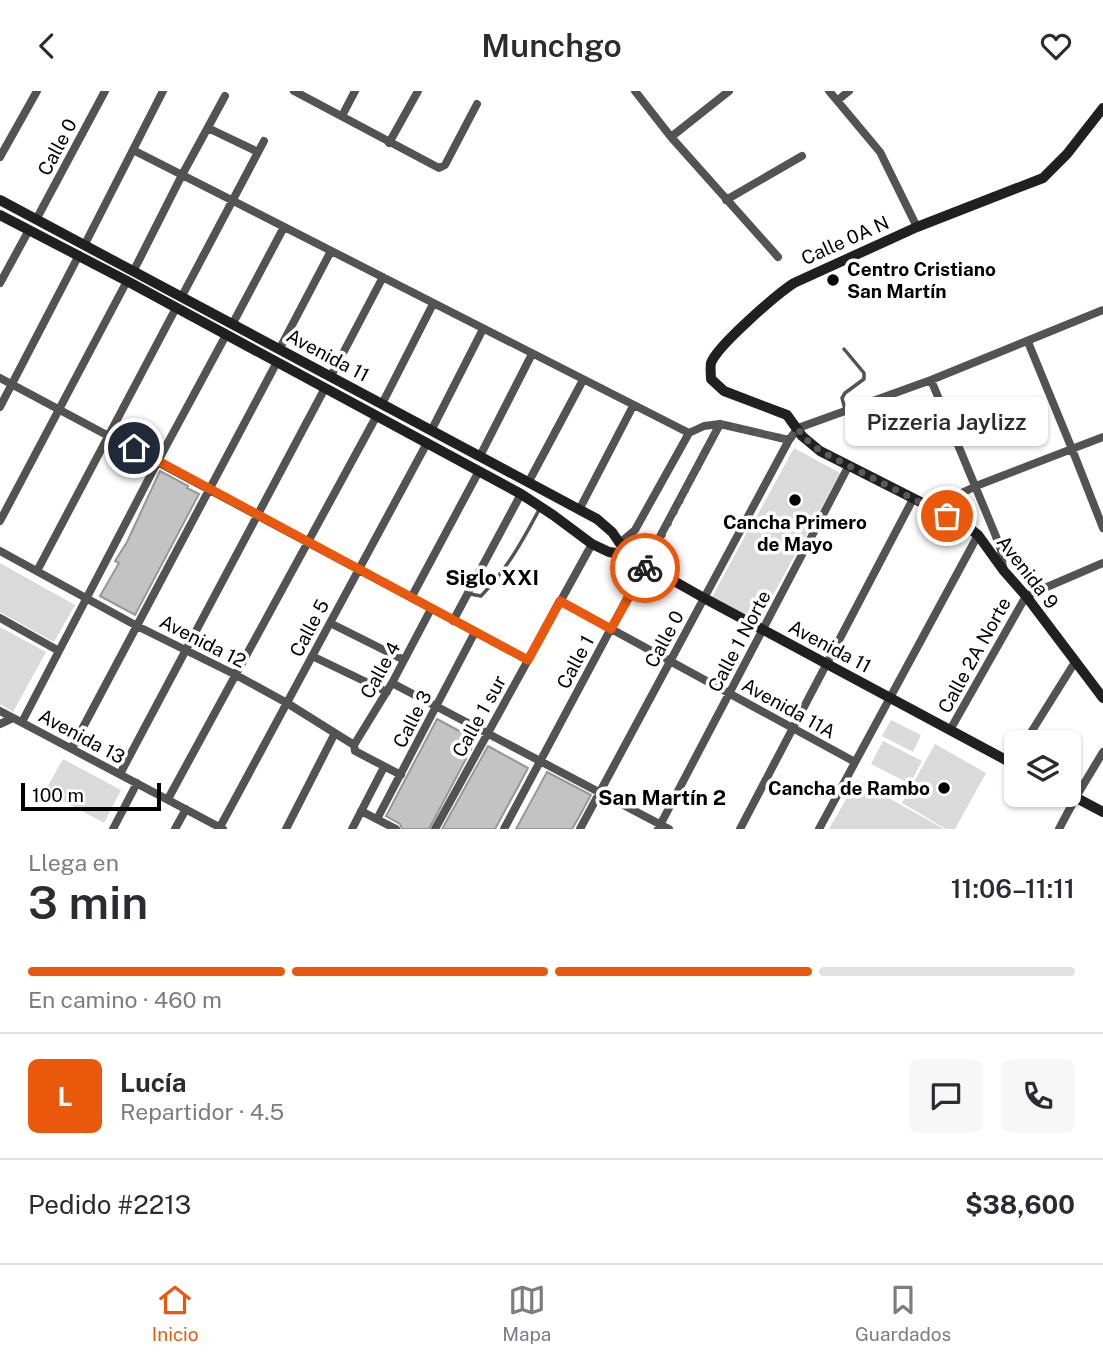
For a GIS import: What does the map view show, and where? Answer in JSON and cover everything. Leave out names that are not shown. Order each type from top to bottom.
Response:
[{"type":"street","points":[[0,157],[37,91]]},
{"type":"street","name":"Calle 0","points":[[37,218],[105,91]]},
{"type":"street","points":[[85,244],[163,91]]},
{"type":"street","points":[[294,91],[439,168],[444,165],[477,104]]},
{"type":"street","points":[[342,115],[355,91]]},
{"type":"street","points":[[389,143],[418,91]]},
{"type":"street","points":[[635,91],[671,137],[778,257]]},
{"type":"street","points":[[671,137],[729,91]]},
{"type":"street","points":[[829,91],[880,152],[917,227]]},
{"type":"street","points":[[838,100],[849,91]]},
{"type":"street","points":[[134,270],[225,96]]},
{"type":"street","name":"Calle 0A N","points":[[798,428],[787,415],[723,391],[711,379],[711,363],[723,345],[780,292],[794,283],[917,227],[1043,178],[1067,154],[1103,108]]},
{"type":"street","points":[[208,128],[258,152]]},
{"type":"street","points":[[182,296],[264,141]]},
{"type":"street","points":[[133,150],[689,433]]},
{"type":"street","points":[[726,200],[802,156]]},
{"type":"street","name":"Avenida 11","points":[[0,199],[597,519],[621,542],[628,555]]},
{"type":"street","name":"Avenida 11","points":[[0,215],[521,494],[592,544],[608,552],[628,555],[826,664],[1004,757]]},
{"type":"street","points":[[233,323],[284,227]]},
{"type":"street","points":[[0,283],[29,230]]},
{"type":"street","points":[[280,348],[331,251]]},
{"type":"street","points":[[0,407],[79,255]]},
{"type":"street","points":[[331,376],[383,277]]},
{"type":"street","points":[[0,521],[127,281]]},
{"type":"street","points":[[382,404],[433,303]]},
{"type":"street","points":[[37,571],[176,308]]},
{"type":"street","points":[[798,428],[931,380],[1103,310]]},
{"type":"street","points":[[431,431],[483,329]]},
{"type":"street","points":[[22,722],[226,335]]},
{"type":"street","points":[[1028,342],[1103,528]]},
{"type":"street","points":[[480,456],[532,354]]},
{"type":"street","points":[[72,748],[277,362]]},
{"type":"street","points":[[0,378],[528,660]]},
{"type":"street","points":[[528,483],[583,380]]},
{"type":"street","points":[[931,380],[995,534],[1004,571]]},
{"type":"street","points":[[120,774],[325,389]]},
{"type":"street","points":[[579,510],[633,406]]},
{"type":"street","points":[[168,799],[376,417]]},
{"type":"street","points":[[621,542],[635,530],[689,433],[704,426],[720,424],[789,440]]},
{"type":"street","name":"Calle 1","points":[[504,829],[720,424]]},
{"type":"street","name":"Calle 0","points":[[580,829],[789,440],[798,428]]},
{"type":"street","name":"Avenida 9","points":[[798,428],[802,436],[820,451],[964,524],[978,535],[1103,698]]},
{"type":"street","points":[[931,508],[976,486],[1103,437]]},
{"type":"street","name":"Calle 5","points":[[221,828],[426,443]]},
{"type":"street","name":"Calle 1 Norte","points":[[662,828],[848,467]]},
{"type":"street","points":[[411,598],[479,471]]},
{"type":"street","points":[[453,621],[521,494]]},
{"type":"street","points":[[740,829],[913,499]]},
{"type":"street","points":[[819,829],[978,535]]},
{"type":"street","name":"Calle 1 sur","points":[[435,829],[592,544]]},
{"type":"street","name":"Avenida 12","points":[[0,551],[137,626],[236,674],[354,745],[355,751],[401,775]]},
{"type":"street","points":[[1026,596],[1103,563]]},
{"type":"street","name":"Calle 2A Norte","points":[[950,730],[1026,596]]},
{"type":"street","name":"Avenida 11A","points":[[560,601],[855,762]]},
{"type":"street","name":"Calle 4","points":[[354,745],[387,692],[431,609]]},
{"type":"street","points":[[0,618],[59,651]]},
{"type":"street","points":[[330,623],[404,660]]},
{"type":"street","name":"Calle 3","points":[[377,819],[475,632]]},
{"type":"street","points":[[312,656],[387,692]]},
{"type":"street","points":[[1033,730],[1075,662]]},
{"type":"street","points":[[392,683],[662,828]]},
{"type":"street","name":"Avenida 13","points":[[0,711],[221,828]]},
{"type":"street","points":[[0,724],[13,718]]},
{"type":"street","points":[[286,829],[335,733]]},
{"type":"street","points":[[1081,783],[1103,752]]},
{"type":"street","name":"Calle 3","points":[[352,829],[384,767]]},
{"type":"street","points":[[113,829],[137,783]]},
{"type":"street","points":[[1081,800],[1103,812]]},
{"type":"street","points":[[1059,829],[1067,807]]},
{"type":"street","points":[[175,829],[186,809]]},
{"type":"street","points":[[361,811],[396,829]]},
{"type":"lane","points":[[844,349],[864,373],[864,379],[842,398],[845,410]]},
{"type":"lane","points":[[468,594],[481,596],[494,583],[518,551],[540,507]]},
{"type":"shaded area","name":"Cancha Primero de Mayo","points":[[794,448],[840,473],[797,552],[751,527]]},
{"type":"shaded area","points":[[750,527],[796,553],[758,623],[712,597]]},
{"type":"shaded area","points":[[0,563],[75,605],[54,642],[0,612]]},
{"type":"shaded area","points":[[0,627],[46,652],[13,712],[0,704]]},
{"type":"shaded area","points":[[891,720],[921,735],[913,752],[882,736]]},
{"type":"shaded area","points":[[883,741],[922,761],[910,784],[871,764]]},
{"type":"shaded area","name":"Cancha de Rambo","points":[[935,744],[986,773],[955,829],[946,829],[902,803]]},
{"type":"shaded area","points":[[63,759],[121,790],[104,823],[45,791]]},
{"type":"shaded area","points":[[857,780],[944,829],[829,829]]},
{"type":"building","points":[[160,471],[199,494],[135,615],[100,596],[119,563],[115,561],[127,542]]},
{"type":"building","points":[[437,719],[476,740],[429,829],[402,829],[400,824],[386,816]]},
{"type":"building","points":[[488,746],[528,768],[495,829],[442,829]]},
{"type":"building","points":[[547,772],[591,795],[572,829],[516,829]]},
{"type":"way so far","points":[[645,568],[720,424],[789,440],[798,428],[802,436],[820,451],[947,516]]},
{"type":"place","name":"Centro Cristiano San Martín","points":[[833,280]]},
{"type":"place","name":"Cancha Primero de Mayo","points":[[795,500]]},
{"type":"place","name":"Pizzeria Jaylizz","points":[[947,516]]},
{"type":"place","name":"Cancha de Rambo","points":[[944,788]]},
{"type":"district","name":"Siglo XXI","points":[[492,577]]},
{"type":"district","name":"San Martín 2","points":[[662,797]]},
{"type":"route","points":[[134,448],[528,660],[560,601],[611,629],[645,568]]}]
